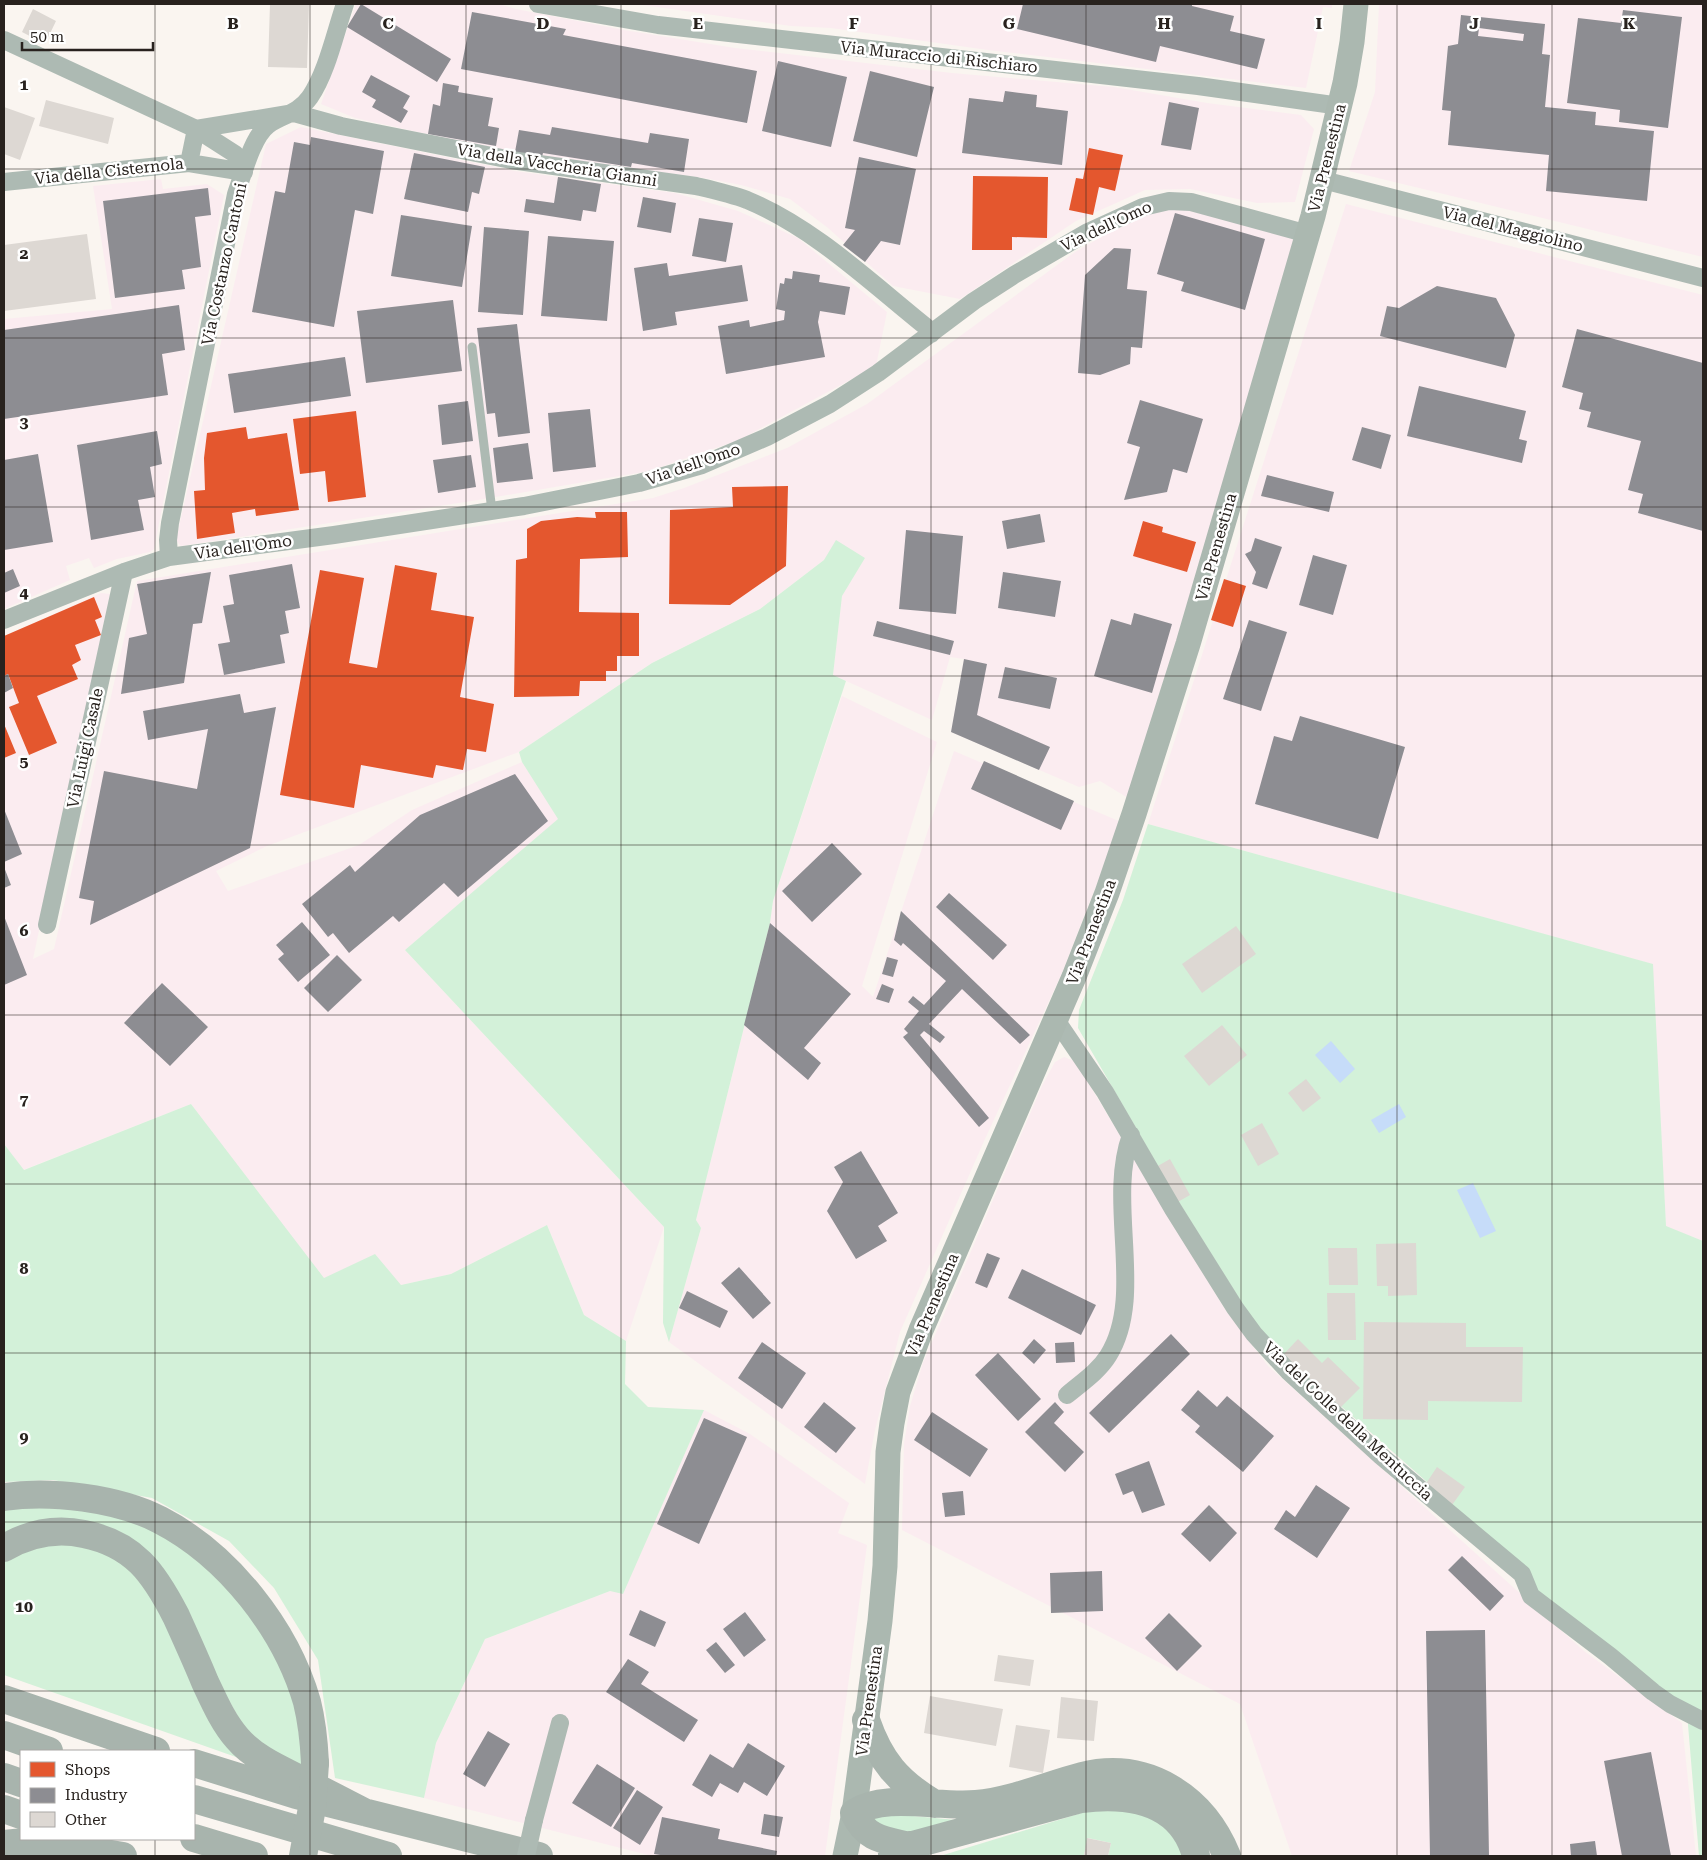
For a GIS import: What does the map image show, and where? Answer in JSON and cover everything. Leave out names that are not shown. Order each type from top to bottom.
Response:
[{"type":"highway","points":[[4,1497],[29,1494],[59,1495],[127,1507],[160,1519],[204,1550],[252,1598],[278,1636],[291,1662],[306,1701],[311,1724],[315,1763],[314,1799],[303,1856]]},
{"type":"highway","points":[[4,1548],[30,1536],[44,1533],[69,1532],[101,1539],[123,1548],[150,1572],[166,1597],[213,1698],[235,1736],[246,1747],[269,1762],[364,1812]]},
{"type":"highway","points":[[4,1699],[153,1750]]},
{"type":"highway","points":[[866,1720],[879,1750],[893,1772],[916,1793],[934,1804]]},
{"type":"highway","points":[[4,1735],[46,1750]]},
{"type":"highway","points":[[195,1763],[296,1795],[538,1856]]},
{"type":"highway","points":[[1196,1856],[1187,1835],[1179,1823],[1169,1814],[1146,1802],[1121,1797],[1101,1796],[1081,1799],[897,1851],[861,1826],[854,1813],[864,1806],[873,1803],[957,1805],[988,1803],[1084,1776],[1111,1773],[1138,1776],[1168,1786],[1194,1804],[1208,1821],[1227,1856]]},
{"type":"highway","points":[[4,1777],[20,1783]]},
{"type":"highway","points":[[195,1799],[388,1856]]},
{"type":"highway","points":[[4,1809],[20,1815]]},
{"type":"highway","points":[[195,1838],[254,1856]]},
{"type":"highway","points":[[87,1840],[131,1856]]},
{"type":"highway","points":[[4,1844],[34,1841],[122,1856]]},
{"type":"main road","name":"Via Prenestina","points":[[845,1856],[854,1813],[875,1661],[885,1566],[887,1465],[894,1407],[907,1364],[921,1330],[1056,1020],[1098,918],[1134,814],[1188,644],[1323,180],[1349,63],[1356,4]]},
{"type":"street","name":"Via Costanzo Cantoni","points":[[169,557],[170,522],[236,194],[253,148],[264,130],[268,125],[294,113],[306,102],[318,81],[345,4]]},
{"type":"street","name":"Via Muraccio di Rischiaro","points":[[538,4],[658,25],[1198,86],[1340,106]]},
{"type":"street","points":[[4,40],[196,129],[235,154],[241,161],[244,172]]},
{"type":"street","name":"Via della Vaccheria Gianni","points":[[196,129],[294,113],[341,126],[510,160],[720,191],[748,200],[783,218],[815,239],[890,297],[925,326],[930,334]]},
{"type":"street","points":[[189,163],[196,129]]},
{"type":"street","name":"Via della Cisternola","points":[[4,182],[189,163],[244,172]]},
{"type":"street","name":"Via del Maggiolino","points":[[1323,180],[1703,278]]},
{"type":"street","name":"Via dell'Omo","points":[[4,620],[124,572],[169,557],[492,511],[632,484],[708,462],[759,441],[841,398],[878,373],[974,301],[1054,250],[1136,209],[1160,202],[1180,200],[1308,234]]},
{"type":"street","name":"Via Luigi Casale","points":[[47,925],[124,572]]},
{"type":"street","name":"Via del Colle della Mentuccia","points":[[1056,1020],[1100,1083],[1173,1209],[1235,1308],[1254,1334],[1283,1366],[1381,1456],[1522,1574],[1531,1596],[1610,1656],[1653,1692],[1670,1704],[1703,1721]]},
{"type":"street","points":[[1066,1395],[1103,1363],[1113,1347],[1122,1322],[1124,1282],[1122,1187],[1124,1159],[1131,1135]]},
{"type":"street","points":[[526,1856],[560,1724]]},
{"type":"lane","points":[[472,347],[492,511]]},
{"type":"shaded area","points":[[356,4],[499,4],[624,30],[735,48],[952,73],[1114,87],[1207,103],[1301,115],[1314,129],[1295,202],[1257,203],[1190,189],[1145,190],[1076,221],[960,299],[893,286],[828,228],[790,199],[741,185],[704,178],[508,152],[355,118],[321,104]]},
{"type":"shaded area","points":[[636,4],[1332,4],[1332,8],[1323,7],[1306,88],[988,50],[831,28],[791,26]]},
{"type":"shaded area","points":[[1379,4],[1703,4],[1703,257],[1349,171],[1375,92]]},
{"type":"shaded area","points":[[301,127],[515,171],[675,193],[738,211],[798,238],[887,312],[876,366],[739,440],[649,471],[478,500],[181,546],[176,540],[266,144]]},
{"type":"shaded area","points":[[161,179],[163,189],[207,184],[224,195],[154,549],[150,552],[117,559],[94,568],[89,558],[66,566],[70,580],[4,609],[4,319],[112,309],[93,186]]},
{"type":"shaded area","points":[[1346,204],[1703,295],[1703,1241],[1666,1227],[1652,964],[1148,824]]},
{"type":"shaded area","points":[[1185,207],[1295,239],[1159,701],[1128,798],[1100,781],[1079,787],[951,732],[964,659],[950,657],[932,720],[833,675],[842,595],[865,558],[824,560],[760,609],[652,663],[519,752],[267,846],[216,871],[228,891],[359,845],[412,810],[522,762],[559,819],[405,950],[664,1227],[626,1341],[584,1315],[547,1225],[451,1274],[401,1285],[318,1282],[191,1104],[23,1170],[4,1144],[4,636],[101,593],[110,594],[33,959],[54,949],[137,581],[653,498],[684,488],[787,448],[867,404],[1075,252],[1140,215]]},
{"type":"shaded area","points":[[842,696],[937,742],[862,986],[873,997],[954,751],[1121,822],[1062,973],[985,1139],[900,1332],[875,1430],[865,1484],[669,1342],[701,1228],[696,1220],[770,923],[773,901]]},
{"type":"shaded area","points":[[1064,1057],[1074,1061],[1081,1071],[1224,1308],[1268,1366],[1584,1651],[1682,1723],[1696,1856],[1292,1856],[1240,1704],[902,1530],[904,1444],[910,1406],[923,1363],[1042,1086],[1055,1062]]},
{"type":"shaded area","points":[[704,1410],[750,1434],[849,1503],[838,1533],[867,1545],[825,1856],[652,1856],[424,1798],[436,1743],[485,1639],[610,1591],[623,1593]]},
{"type":"green space","points":[[836,540],[865,558],[842,596],[833,675],[846,681],[773,901],[770,923],[696,1220],[701,1228],[669,1342],[663,1323],[664,1227],[405,950],[558,819],[522,762],[519,752],[652,663],[760,609],[824,560]]},
{"type":"green space","points":[[1148,824],[1653,964],[1666,1226],[1703,1241],[1703,1856],[1699,1856],[1687,1713],[1529,1588],[1469,1519],[1276,1349],[1255,1324],[1180,1204],[1078,1028],[1079,1010],[1123,900]]},
{"type":"green space","points":[[191,1104],[324,1278],[375,1254],[401,1285],[451,1274],[547,1225],[584,1315],[626,1341],[625,1384],[648,1407],[704,1410],[623,1594],[610,1591],[485,1639],[436,1743],[424,1798],[335,1778],[318,1660],[274,1588],[229,1541],[152,1498],[53,1480],[4,1482],[4,1144],[24,1170]]},
{"type":"green space","points":[[55,1505],[146,1523],[211,1569],[261,1627],[295,1698],[303,1771],[248,1734],[144,1551],[4,1535],[4,1506]]},
{"type":"green space","points":[[56,1543],[99,1549],[110,1554],[129,1569],[149,1593],[250,1762],[4,1675],[4,1558]]},
{"type":"green space","points":[[1098,1808],[1133,1810],[1163,1825],[1175,1839],[1183,1856],[1108,1856],[1111,1843],[1088,1838],[1084,1855],[1086,1856],[940,1856]]},
{"type":"green space","points":[[902,1815],[957,1820],[938,1833],[884,1831],[872,1819],[874,1816]]},
{"type":"water","points":[[1331,1041],[1355,1069],[1340,1083],[1315,1055]]},
{"type":"water","points":[[1399,1104],[1406,1117],[1379,1133],[1371,1120]]},
{"type":"water","points":[[1473,1183],[1496,1231],[1480,1238],[1457,1190]]},
{"type":"building: Shops","points":[[1089,148],[1123,155],[1115,191],[1099,187],[1093,215],[1069,210],[1076,178],[1083,179]]},
{"type":"building: Shops","points":[[973,176],[1048,177],[1047,238],[1012,237],[1012,250],[972,250]]},
{"type":"building: Shops","points":[[356,411],[366,497],[328,502],[325,471],[300,474],[293,419]]},
{"type":"building: Shops","points":[[246,427],[248,439],[287,433],[299,510],[256,516],[255,509],[232,513],[235,533],[197,539],[194,491],[205,490],[204,458],[207,433]]},
{"type":"building: Shops","points":[[788,486],[786,566],[730,605],[669,604],[670,510],[733,507],[732,487]]},
{"type":"building: Shops","points":[[595,512],[627,512],[628,557],[580,559],[579,612],[639,613],[639,656],[617,656],[617,671],[606,671],[606,681],[580,681],[579,696],[514,697],[516,560],[527,558],[527,529],[541,521],[577,517],[596,518]]},
{"type":"building: Shops","points":[[1143,521],[1163,527],[1162,532],[1196,542],[1187,572],[1133,556]]},
{"type":"building: Shops","points":[[395,565],[437,573],[431,610],[474,617],[460,697],[494,704],[486,752],[467,749],[463,770],[436,765],[433,778],[361,765],[354,808],[280,795],[320,570],[364,578],[349,663],[377,668]]},
{"type":"building: Shops","points":[[1224,579],[1246,586],[1233,627],[1211,620]]},
{"type":"building: Shops","points":[[94,597],[102,617],[95,620],[101,635],[75,645],[81,660],[72,665],[78,679],[37,696],[57,743],[29,755],[9,707],[19,703],[8,674],[4,676],[4,636]]},
{"type":"building: Shops","points":[[4,724],[16,753],[4,758]]},
{"type":"building: Industry","points":[[361,4],[451,59],[437,82],[347,27]]},
{"type":"building: Industry","points":[[1023,4],[1192,4],[1192,6],[1234,16],[1230,31],[1265,39],[1257,69],[1160,46],[1156,62],[1017,29]]},
{"type":"building: Industry","points":[[1623,10],[1682,17],[1668,128],[1619,122],[1620,110],[1567,103],[1578,18],[1621,23]]},
{"type":"building: Industry","points":[[472,12],[566,29],[563,35],[757,71],[747,123],[461,69]]},
{"type":"building: Industry","points":[[1461,15],[1545,24],[1542,54],[1550,55],[1545,107],[1596,112],[1595,125],[1654,131],[1647,201],[1546,191],[1549,155],[1448,145],[1451,111],[1442,110],[1448,46],[1458,44]],"holes":[[[1479,28],[1524,34],[1523,41],[1478,36]]]},
{"type":"building: Industry","points":[[778,61],[847,77],[831,147],[762,131]]},
{"type":"building: Industry","points":[[870,71],[934,87],[917,157],[853,141]]},
{"type":"building: Industry","points":[[371,75],[410,96],[403,108],[408,111],[401,123],[372,107],[376,100],[362,92]]},
{"type":"building: Industry","points":[[443,83],[459,86],[458,92],[493,98],[488,126],[499,128],[496,146],[428,134],[433,104],[440,106]]},
{"type":"building: Industry","points":[[1005,91],[1037,95],[1036,107],[1068,111],[1062,165],[962,153],[969,98],[1003,102]]},
{"type":"building: Industry","points":[[1169,102],[1199,108],[1191,150],[1161,145]]},
{"type":"building: Industry","points":[[552,127],[648,143],[650,133],[689,139],[684,172],[632,163],[631,167],[543,153],[542,157],[515,152],[519,130],[550,135]]},
{"type":"building: Industry","points":[[311,137],[384,151],[373,214],[355,210],[334,327],[252,312],[275,191],[285,193],[294,142],[310,145]]},
{"type":"building: Industry","points":[[414,153],[485,167],[479,194],[472,192],[468,212],[404,199]]},
{"type":"building: Industry","points":[[859,157],[916,169],[900,245],[881,241],[865,262],[843,245],[855,230],[845,228]]},
{"type":"building: Industry","points":[[558,177],[601,184],[596,212],[583,210],[581,221],[524,212],[526,199],[554,203]]},
{"type":"building: Industry","points":[[208,188],[211,215],[195,217],[201,267],[182,270],[185,289],[115,298],[103,201]]},
{"type":"building: Industry","points":[[643,197],[676,203],[671,233],[637,227]]},
{"type":"building: Industry","points":[[1175,213],[1265,239],[1245,310],[1181,291],[1184,282],[1157,274]]},
{"type":"building: Industry","points":[[401,215],[472,226],[462,287],[391,276]]},
{"type":"building: Industry","points":[[699,218],[733,223],[726,262],[692,256]]},
{"type":"building: Industry","points":[[484,227],[529,231],[523,315],[478,312]]},
{"type":"building: Industry","points":[[548,236],[614,241],[607,321],[541,316]]},
{"type":"building: Industry","points":[[1114,248],[1131,249],[1127,289],[1147,291],[1142,348],[1131,347],[1130,364],[1100,375],[1078,373],[1085,275]]},
{"type":"building: Industry","points":[[667,263],[669,276],[742,265],[748,301],[675,312],[677,325],[643,331],[634,268]]},
{"type":"building: Industry","points":[[793,271],[820,275],[819,282],[850,287],[845,315],[820,311],[818,322],[825,357],[726,374],[718,326],[749,320],[750,327],[784,320],[785,311],[776,309],[780,283],[784,284],[785,278],[792,279]]},
{"type":"building: Industry","points":[[1437,286],[1496,298],[1515,335],[1506,368],[1380,336],[1387,306],[1399,308]]},
{"type":"building: Industry","points":[[453,300],[462,371],[366,383],[357,311]]},
{"type":"building: Industry","points":[[179,305],[185,350],[162,354],[168,395],[4,419],[4,330]]},
{"type":"building: Industry","points":[[517,324],[530,433],[498,437],[495,413],[487,414],[477,328]]},
{"type":"building: Industry","points":[[1577,329],[1703,363],[1703,531],[1638,513],[1643,494],[1628,490],[1641,441],[1587,427],[1591,412],[1579,409],[1583,393],[1562,387]]},
{"type":"building: Industry","points":[[345,357],[351,396],[234,413],[228,374]]},
{"type":"building: Industry","points":[[1419,386],[1526,411],[1519,439],[1527,441],[1522,463],[1407,436]]},
{"type":"building: Industry","points":[[1140,400],[1203,419],[1187,473],[1173,469],[1167,492],[1124,500],[1140,447],[1127,443]]},
{"type":"building: Industry","points":[[468,401],[473,441],[442,445],[438,405]]},
{"type":"building: Industry","points":[[590,409],[596,467],[553,472],[548,413]]},
{"type":"building: Industry","points":[[1362,427],[1391,435],[1381,469],[1352,460]]},
{"type":"building: Industry","points":[[157,431],[162,464],[150,467],[155,497],[138,500],[144,530],[91,540],[77,445]]},
{"type":"building: Industry","points":[[528,443],[533,479],[497,483],[493,448]]},
{"type":"building: Industry","points":[[38,454],[53,542],[4,550],[4,460]]},
{"type":"building: Industry","points":[[471,455],[476,487],[438,493],[433,460]]},
{"type":"building: Industry","points":[[1267,475],[1334,492],[1329,512],[1261,496]]},
{"type":"building: Industry","points":[[1040,514],[1045,542],[1007,549],[1002,521]]},
{"type":"building: Industry","points":[[906,530],[963,536],[956,614],[899,609]]},
{"type":"building: Industry","points":[[1255,538],[1282,547],[1267,589],[1252,584],[1256,572],[1245,554],[1251,551]]},
{"type":"building: Industry","points":[[1313,555],[1347,565],[1333,615],[1299,605]]},
{"type":"building: Industry","points":[[292,564],[300,608],[285,611],[289,633],[280,635],[285,663],[224,675],[218,644],[230,642],[223,606],[234,604],[229,575]]},
{"type":"building: Industry","points":[[13,569],[20,586],[4,593],[4,573]]},
{"type":"building: Industry","points":[[211,572],[202,623],[193,624],[184,683],[121,694],[129,638],[147,634],[137,584]]},
{"type":"building: Industry","points":[[1003,572],[1061,581],[1055,617],[998,608]]},
{"type":"building: Industry","points":[[1134,613],[1172,624],[1152,693],[1094,676],[1111,619],[1131,625]]},
{"type":"building: Industry","points":[[1249,620],[1287,632],[1261,711],[1223,699]]},
{"type":"building: Industry","points":[[877,621],[954,641],[950,655],[873,636]]},
{"type":"building: Industry","points":[[964,659],[987,664],[977,715],[1050,747],[1039,770],[951,732]]},
{"type":"building: Industry","points":[[1005,667],[1057,678],[1050,709],[998,698]]},
{"type":"building: Industry","points":[[8,674],[13,688],[4,693],[4,676]]},
{"type":"building: Industry","points":[[240,694],[244,713],[276,707],[250,848],[90,925],[94,901],[79,898],[104,771],[197,789],[208,729],[148,740],[143,711]]},
{"type":"building: Industry","points":[[1300,716],[1405,747],[1378,839],[1255,804],[1274,736],[1292,741]]},
{"type":"building: Industry","points":[[984,761],[1074,801],[1061,830],[971,789]]},
{"type":"building: Industry","points":[[515,774],[548,821],[458,897],[444,883],[399,922],[393,916],[349,953],[333,933],[328,937],[302,904],[350,865],[355,872],[420,815]]},
{"type":"building: Industry","points":[[4,809],[22,854],[4,862]]},
{"type":"building: Industry","points":[[832,843],[862,874],[812,922],[782,891]]},
{"type":"building: Industry","points":[[4,867],[11,885],[4,888]]},
{"type":"building: Industry","points":[[949,893],[1007,945],[993,960],[936,907]]},
{"type":"building: Industry","points":[[901,911],[1030,1035],[1020,1044],[962,989],[929,1024],[945,1037],[940,1043],[924,1031],[920,1035],[989,1118],[979,1127],[903,1037],[908,1033],[904,1029],[919,1011],[908,1002],[913,996],[924,1005],[946,981],[903,943],[901,946],[894,940]]},
{"type":"building: Industry","points":[[4,916],[27,975],[4,985]]},
{"type":"building: Industry","points":[[302,922],[330,955],[298,982],[278,959],[284,954],[276,945]]},
{"type":"building: Industry","points":[[770,923],[851,994],[804,1048],[821,1063],[808,1080],[744,1025]]},
{"type":"building: Industry","points":[[337,955],[362,980],[328,1012],[304,988]]},
{"type":"building: Industry","points":[[887,957],[898,960],[893,977],[882,974]]},
{"type":"building: Industry","points":[[162,983],[208,1027],[170,1066],[124,1023]]},
{"type":"building: Industry","points":[[882,984],[894,989],[889,1003],[876,999]]},
{"type":"building: Industry","points":[[861,1151],[898,1213],[878,1226],[887,1241],[856,1259],[827,1211],[843,1182],[834,1167]]},
{"type":"building: Industry","points":[[987,1253],[1000,1258],[987,1288],[975,1283]]},
{"type":"building: Industry","points":[[739,1267],[771,1303],[753,1319],[721,1283]]},
{"type":"building: Industry","points":[[1022,1269],[1096,1305],[1081,1335],[1008,1298]]},
{"type":"building: Industry","points":[[687,1291],[728,1311],[720,1328],[679,1308]]},
{"type":"building: Industry","points":[[1171,1334],[1190,1354],[1109,1433],[1089,1413]]},
{"type":"building: Industry","points":[[1034,1339],[1046,1350],[1034,1364],[1022,1353]]},
{"type":"building: Industry","points":[[762,1342],[806,1373],[782,1409],[738,1378]]},
{"type":"building: Industry","points":[[1074,1342],[1075,1362],[1056,1363],[1055,1343]]},
{"type":"building: Industry","points":[[998,1353],[1041,1399],[1018,1421],[975,1375]]},
{"type":"building: Industry","points":[[1198,1390],[1217,1407],[1227,1396],[1274,1436],[1243,1472],[1195,1432],[1200,1426],[1181,1410]]},
{"type":"building: Industry","points":[[824,1402],[856,1428],[836,1453],[804,1427]]},
{"type":"building: Industry","points":[[1055,1402],[1064,1412],[1054,1423],[1084,1452],[1065,1472],[1025,1432]]},
{"type":"building: Industry","points":[[932,1412],[988,1449],[970,1477],[914,1440]]},
{"type":"building: Industry","points":[[704,1418],[747,1437],[699,1544],[657,1524]]},
{"type":"building: Industry","points":[[1149,1461],[1165,1505],[1142,1513],[1133,1491],[1123,1495],[1115,1474]]},
{"type":"building: Industry","points":[[1316,1485],[1350,1508],[1317,1558],[1274,1529],[1286,1510],[1295,1517]]},
{"type":"building: Industry","points":[[963,1491],[965,1515],[945,1517],[942,1493]]},
{"type":"building: Industry","points":[[1209,1505],[1237,1533],[1210,1562],[1181,1534]]},
{"type":"building: Industry","points":[[1462,1556],[1504,1596],[1490,1611],[1448,1570]]},
{"type":"building: Industry","points":[[1102,1571],[1103,1611],[1051,1613],[1050,1573]]},
{"type":"building: Industry","points":[[640,1610],[666,1622],[655,1647],[629,1635]]},
{"type":"building: Industry","points":[[745,1612],[766,1640],[744,1657],[723,1629]]},
{"type":"building: Industry","points":[[1169,1613],[1202,1646],[1177,1671],[1145,1638]]},
{"type":"building: Industry","points":[[1485,1630],[1489,1856],[1430,1856],[1426,1631]]},
{"type":"building: Industry","points":[[716,1642],[735,1665],[725,1673],[706,1650]]},
{"type":"building: Industry","points":[[628,1659],[649,1672],[641,1684],[698,1720],[684,1742],[606,1692]]},
{"type":"building: Industry","points":[[488,1731],[510,1744],[485,1787],[463,1774]]},
{"type":"building: Industry","points":[[748,1743],[785,1766],[767,1796],[744,1782],[738,1793],[720,1783],[712,1797],[692,1785],[710,1754],[733,1768]]},
{"type":"building: Industry","points":[[1651,1752],[1671,1856],[1622,1856],[1604,1761]]},
{"type":"building: Industry","points":[[597,1764],[635,1788],[611,1827],[572,1803]]},
{"type":"building: Industry","points":[[637,1790],[663,1807],[640,1845],[613,1828]]},
{"type":"building: Industry","points":[[764,1814],[783,1817],[779,1837],[761,1834]]},
{"type":"building: Industry","points":[[662,1817],[720,1829],[718,1839],[777,1851],[776,1856],[667,1856],[654,1854]]},
{"type":"building: Industry","points":[[1595,1841],[1597,1856],[1571,1856],[1570,1844]]},
{"type":"building: Other","points":[[270,4],[309,4],[307,68],[268,67]]},
{"type":"building: Other","points":[[33,9],[56,21],[45,44],[22,32]]},
{"type":"building: Other","points":[[46,100],[114,118],[108,144],[39,126]]},
{"type":"building: Other","points":[[4,107],[35,118],[20,160],[4,154]]},
{"type":"building: Other","points":[[87,234],[96,299],[4,311],[4,245]]},
{"type":"building: Other","points":[[1236,926],[1256,954],[1202,993],[1182,964]]},
{"type":"building: Other","points":[[1222,1025],[1247,1055],[1209,1086],[1184,1056]]},
{"type":"building: Other","points":[[1306,1079],[1321,1098],[1303,1112],[1288,1093]]},
{"type":"building: Other","points":[[1262,1123],[1279,1154],[1258,1166],[1241,1135]]},
{"type":"building: Other","points":[[1170,1159],[1190,1195],[1176,1203],[1156,1167]]},
{"type":"building: Other","points":[[1416,1243],[1417,1295],[1388,1296],[1388,1286],[1377,1286],[1376,1244]]},
{"type":"building: Other","points":[[1328,1248],[1357,1248],[1358,1285],[1329,1285]]},
{"type":"building: Other","points":[[1327,1293],[1355,1293],[1356,1340],[1328,1340]]},
{"type":"building: Other","points":[[1364,1322],[1466,1323],[1466,1347],[1523,1347],[1522,1402],[1428,1401],[1428,1420],[1363,1419]]},
{"type":"building: Other","points":[[1298,1339],[1322,1363],[1328,1357],[1360,1388],[1338,1410],[1282,1356]]},
{"type":"building: Other","points":[[1437,1467],[1465,1487],[1452,1505],[1425,1485]]},
{"type":"building: Other","points":[[998,1655],[1034,1660],[1030,1686],[994,1681]]},
{"type":"building: Other","points":[[930,1696],[1003,1709],[996,1746],[924,1733]]},
{"type":"building: Other","points":[[1061,1697],[1098,1701],[1094,1741],[1057,1738]]},
{"type":"building: Other","points":[[1016,1725],[1050,1730],[1043,1773],[1009,1767]]},
{"type":"building: Other","points":[[1087,1838],[1111,1843],[1108,1856],[1084,1856]]}]
